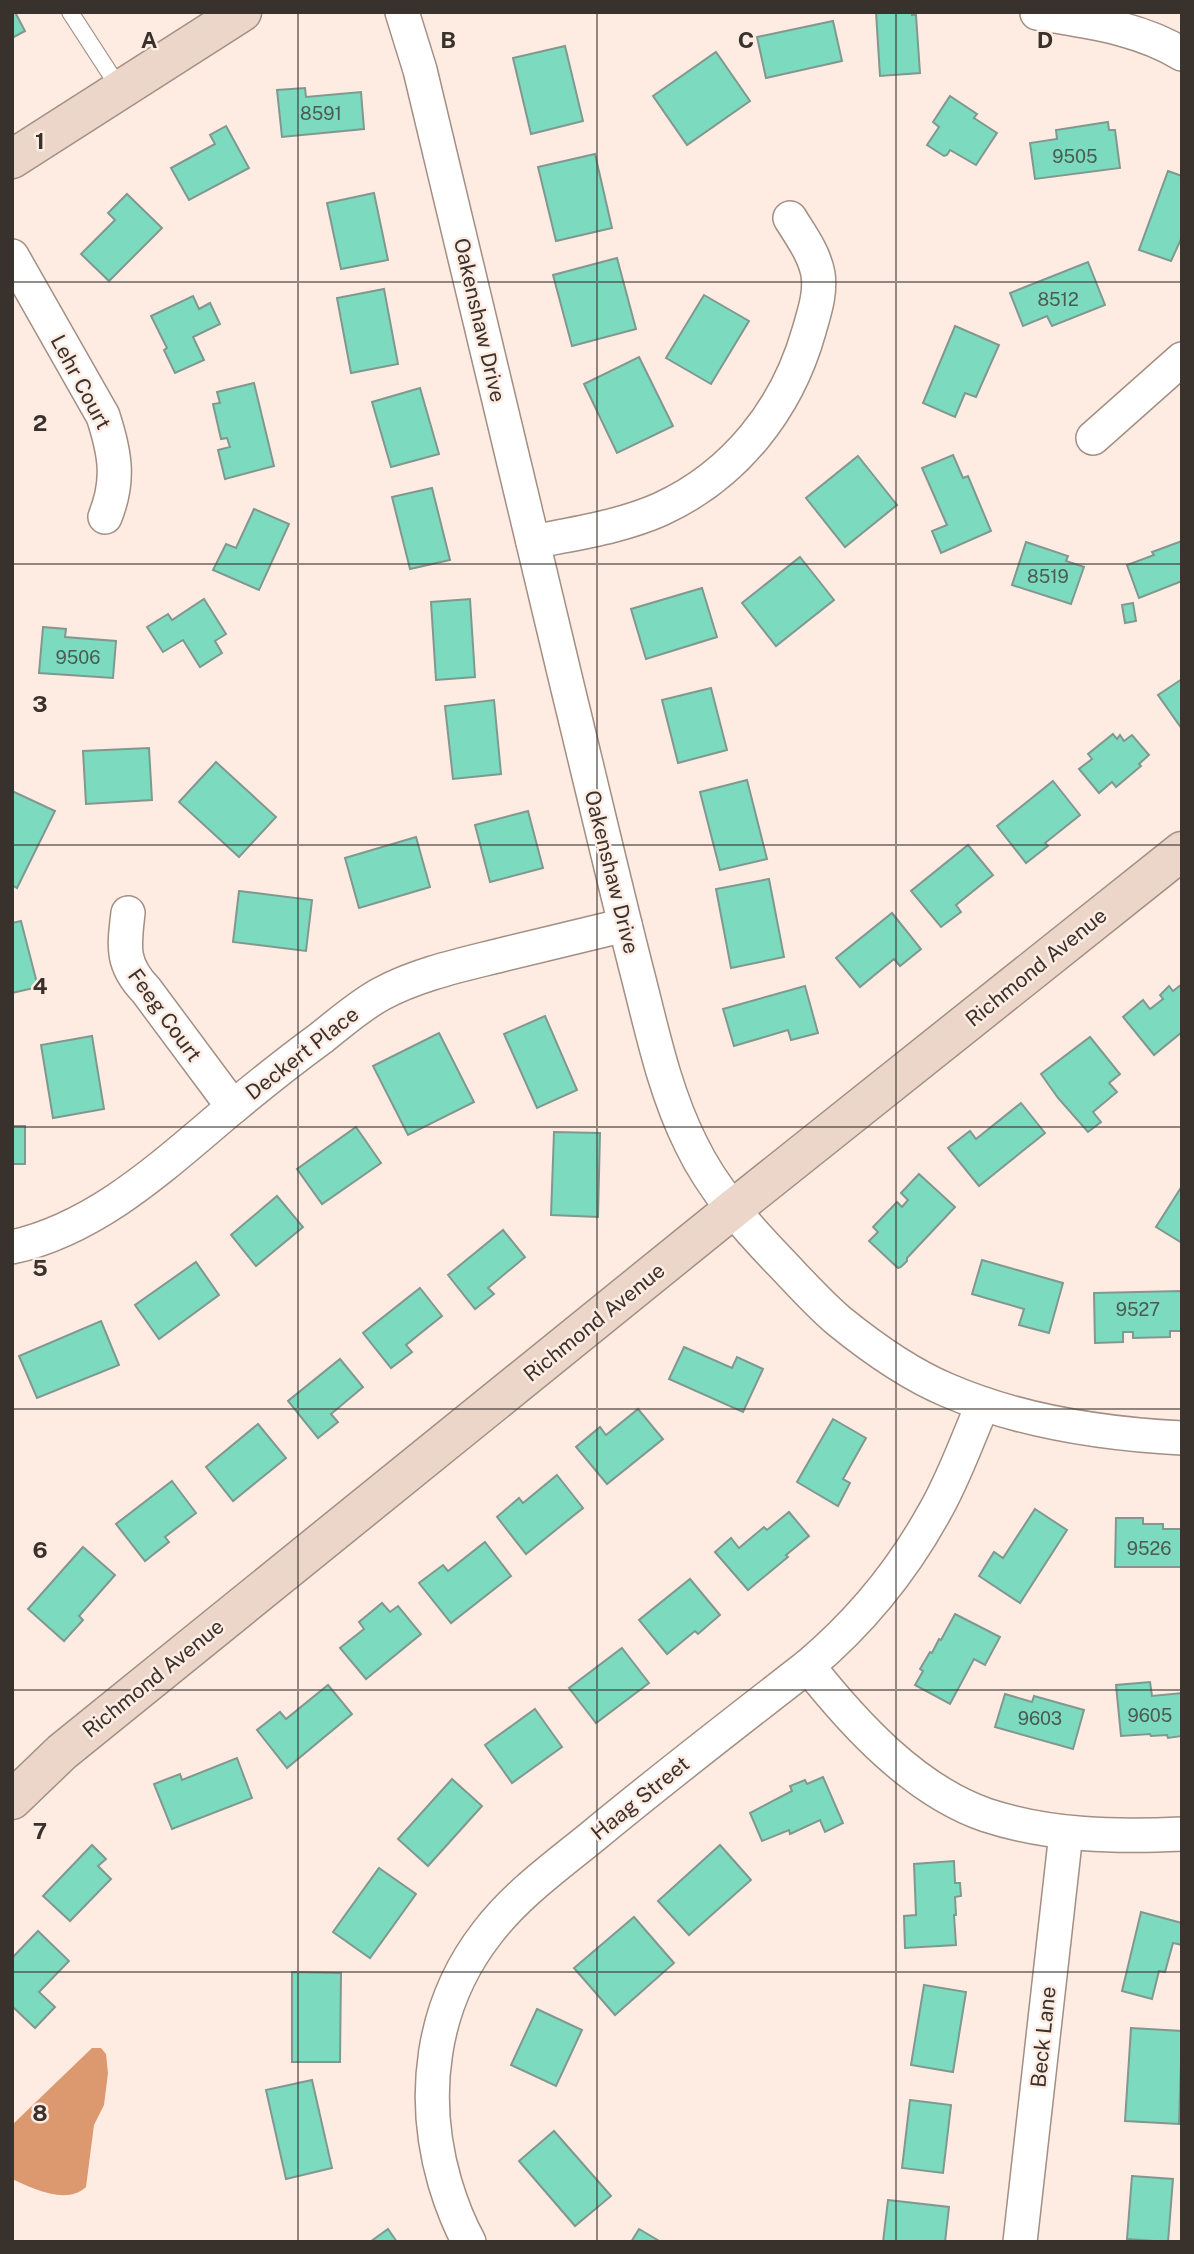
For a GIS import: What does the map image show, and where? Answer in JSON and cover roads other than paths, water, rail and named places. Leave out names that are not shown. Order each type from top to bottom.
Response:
[{"type":"street","points":[[12,159],[242,12]]},
{"type":"street","name":"Oakenshaw Drive","points":[[402,12],[420,71],[656,1049],[674,1103],[697,1156],[733,1209],[768,1250],[836,1319],[902,1366],[943,1389],[983,1404],[1055,1423],[1121,1433],[1182,1438]]},
{"type":"street","points":[[1037,13],[1110,25],[1138,33],[1182,54]]},
{"type":"street","points":[[533,542],[612,526],[660,509],[690,493],[743,451],[769,418],[787,389],[801,358],[818,299],[818,275],[811,252],[790,218]]},
{"type":"street","name":"Lehr Court","points":[[12,256],[103,416],[112,445],[115,468],[113,498],[105,517]]},
{"type":"street","points":[[1093,438],[1182,359]]},
{"type":"street","name":"Richmond Avenue","points":[[12,1800],[62,1752],[733,1209],[1182,851]]},
{"type":"street","name":"Feeg Court","points":[[128,913],[126,961],[134,977],[233,1107]]},
{"type":"street","name":"Deckert Place","points":[[12,1247],[71,1226],[103,1209],[172,1160],[233,1107],[381,994],[419,977],[474,961],[625,925]]},
{"type":"street","name":"Haag Street","points":[[469,2242],[450,2198],[437,2155],[432,2120],[432,2076],[437,2035],[450,1995],[466,1963],[517,1898],[636,1800],[808,1666],[869,1607],[905,1561],[936,1511],[983,1404]]},
{"type":"street","points":[[808,1666],[862,1729],[903,1764],[936,1788],[984,1814],[1066,1833],[1129,1837],[1182,1834]]},
{"type":"street","name":"Beck Lane","points":[[1020,2242],[1066,1833]]},
{"type":"lane","points":[[70,12],[121,90]]}]
